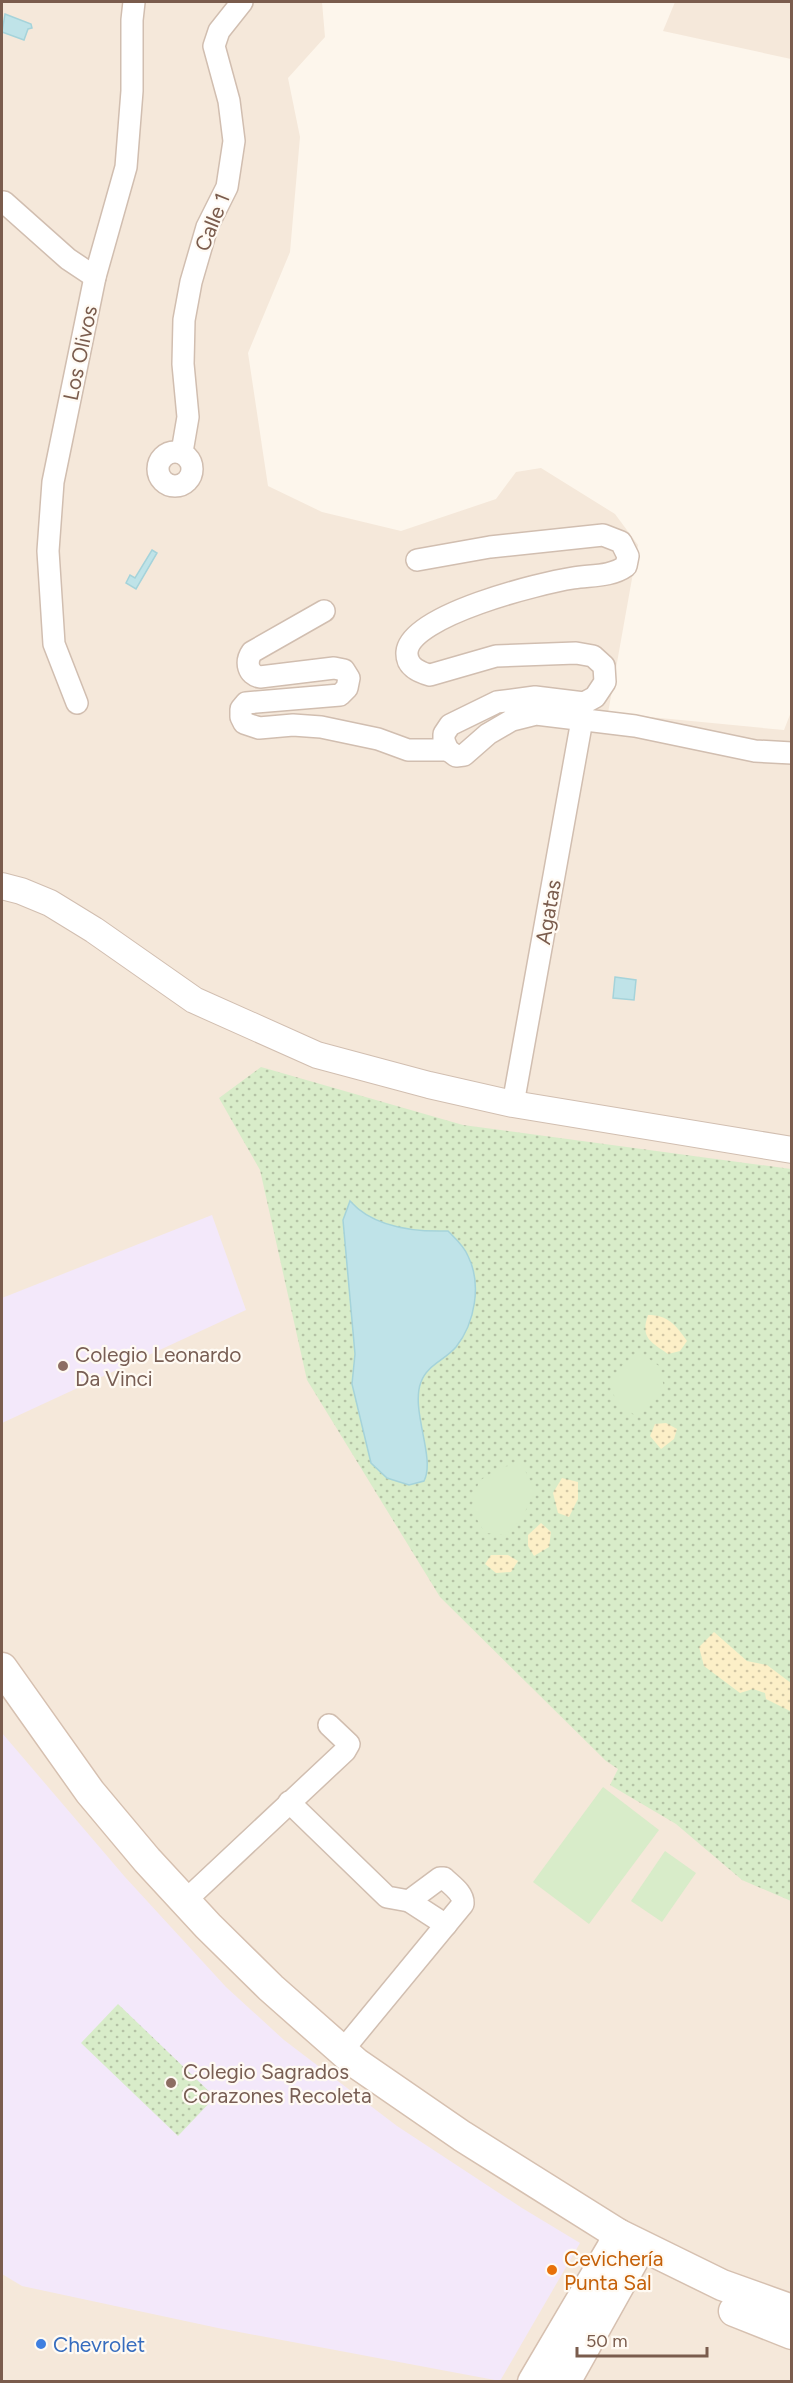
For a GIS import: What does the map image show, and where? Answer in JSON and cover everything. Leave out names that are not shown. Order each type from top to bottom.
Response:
[{"type":"main road","points":[[2,1668],[90,1792],[147,1860],[271,1988],[342,2051],[626,2247],[792,2310]]},
{"type":"main road","points":[[2,1697],[23,1729],[84,1808],[160,1898],[216,1959],[345,2079],[429,2138],[626,2247],[725,2307],[792,2334]]},
{"type":"main road","points":[[565,2382],[588,2316],[626,2247]]},
{"type":"main road","points":[[533,2382],[588,2316]]},
{"type":"street","name":"Los Olivos","points":[[77,704],[54,644],[48,551],[53,482],[95,277],[126,167],[132,91],[134,2]]},
{"type":"street","name":"Calle 1","points":[[182,452],[188,417],[183,364],[185,311],[207,227],[227,187],[234,141],[229,101],[214,46],[219,31],[242,2]]},
{"type":"street","points":[[4,202],[68,259],[95,277]]},
{"type":"street","points":[[417,560],[490,547],[603,535],[621,542],[628,556],[626,566],[619,572],[572,578],[500,595],[452,614],[422,630],[413,639],[407,648],[407,659],[421,673],[430,675],[496,656],[576,653],[593,656],[604,666],[605,682],[595,697],[584,703],[535,697],[497,702],[450,725],[444,734],[444,741],[448,750],[456,756],[464,755],[488,734],[512,720],[536,714],[635,726],[755,751],[792,753]]},
{"type":"street","points":[[324,611],[252,652],[248,664],[250,671],[260,677],[334,668],[344,670],[349,678],[347,688],[340,695],[246,704],[241,709],[244,723],[259,728],[293,725],[321,727],[378,739],[408,750],[448,750]]},
{"type":"street","name":"Agatas","points":[[513,1104],[582,720]]},
{"type":"street","points":[[2,886],[21,891],[68,914],[194,1000],[317,1055],[429,1085],[513,1104],[792,1150]]},
{"type":"street","points":[[185,1901],[345,1751],[349,1744],[329,1725]]},
{"type":"street","points":[[289,1802],[387,1897],[409,1901],[446,1925]]},
{"type":"street","points":[[342,2051],[463,1904],[464,1899],[444,1878],[432,1882],[409,1901]]},
{"type":"shaded area","points":[[2,2],[322,2],[325,37],[288,78],[300,137],[290,252],[248,353],[268,486],[322,512],[401,531],[496,499],[516,472],[541,468],[615,514],[638,545],[608,713],[784,730],[791,712],[791,2381],[2,2382]]},
{"type":"shaded area","points":[[675,2],[791,2],[791,59],[663,31]]},
{"type":"shaded area","name":"Colegio Leonardo Da Vinci","points":[[212,1215],[246,1310],[2,1423],[2,1298]]},
{"type":"shaded area","name":"Colegio Sagrados Corazones Recoleta","points":[[2,1733],[125,1877],[226,1987],[284,2040],[397,2126],[580,2243],[500,2381],[218,2328],[22,2286],[2,2274]]},
{"type":"green space","points":[[261,1067],[463,1125],[791,1169],[791,1901],[742,1880],[676,1824],[610,1785],[618,1769],[606,1761],[440,1597],[307,1380],[260,1170],[219,1098]]},
{"type":"green space","points":[[642,1354],[659,1366],[664,1387],[638,1417],[616,1403],[611,1384],[624,1363]]},
{"type":"green space","points":[[522,1464],[535,1491],[522,1518],[506,1535],[485,1533],[471,1509],[479,1481],[501,1467]]},
{"type":"green space","points":[[603,1787],[659,1830],[589,1924],[533,1882]]},
{"type":"green space","points":[[665,1851],[696,1873],[662,1922],[631,1901]]},
{"type":"green space","points":[[118,2004],[215,2097],[178,2136],[81,2043]]},
{"type":"sand","points":[[648,1315],[666,1319],[679,1330],[687,1341],[680,1351],[668,1354],[649,1339],[645,1329]]},
{"type":"sand","points":[[666,1423],[677,1429],[674,1439],[661,1449],[650,1436],[655,1424]]},
{"type":"sand","points":[[562,1478],[578,1482],[578,1499],[569,1517],[558,1513],[553,1493]]},
{"type":"sand","points":[[541,1523],[551,1532],[549,1547],[534,1556],[528,1546],[528,1535]]},
{"type":"sand","points":[[491,1555],[508,1555],[518,1561],[511,1572],[496,1573],[485,1564]]},
{"type":"sand","points":[[714,1632],[747,1661],[767,1665],[791,1683],[790,1711],[766,1699],[765,1693],[753,1689],[740,1693],[704,1666],[699,1647]]},
{"type":"water","points":[[5,14],[31,24],[32,28],[28,29],[24,40],[2,32]]},
{"type":"water","points":[[152,550],[157,553],[136,589],[126,583],[130,575],[135,578]]},
{"type":"water","points":[[615,977],[636,980],[634,1000],[613,998]]},
{"type":"water","points":[[350,1201],[360,1210],[383,1223],[422,1231],[448,1231],[460,1243],[468,1256],[475,1279],[472,1315],[463,1337],[452,1352],[427,1371],[421,1382],[418,1393],[427,1471],[424,1481],[409,1485],[387,1478],[371,1463],[352,1384],[355,1354],[343,1220]]},
{"type":"place","name":"Colegio Leonardo Da Vinci","points":[[63,1366]]},
{"type":"place","name":"Colegio Sagrados Corazones Recoleta","points":[[171,2083]]},
{"type":"place","name":"Cevichería Punta Sal","points":[[552,2270]]},
{"type":"place","name":"Chevrolet","points":[[41,2344]]}]
